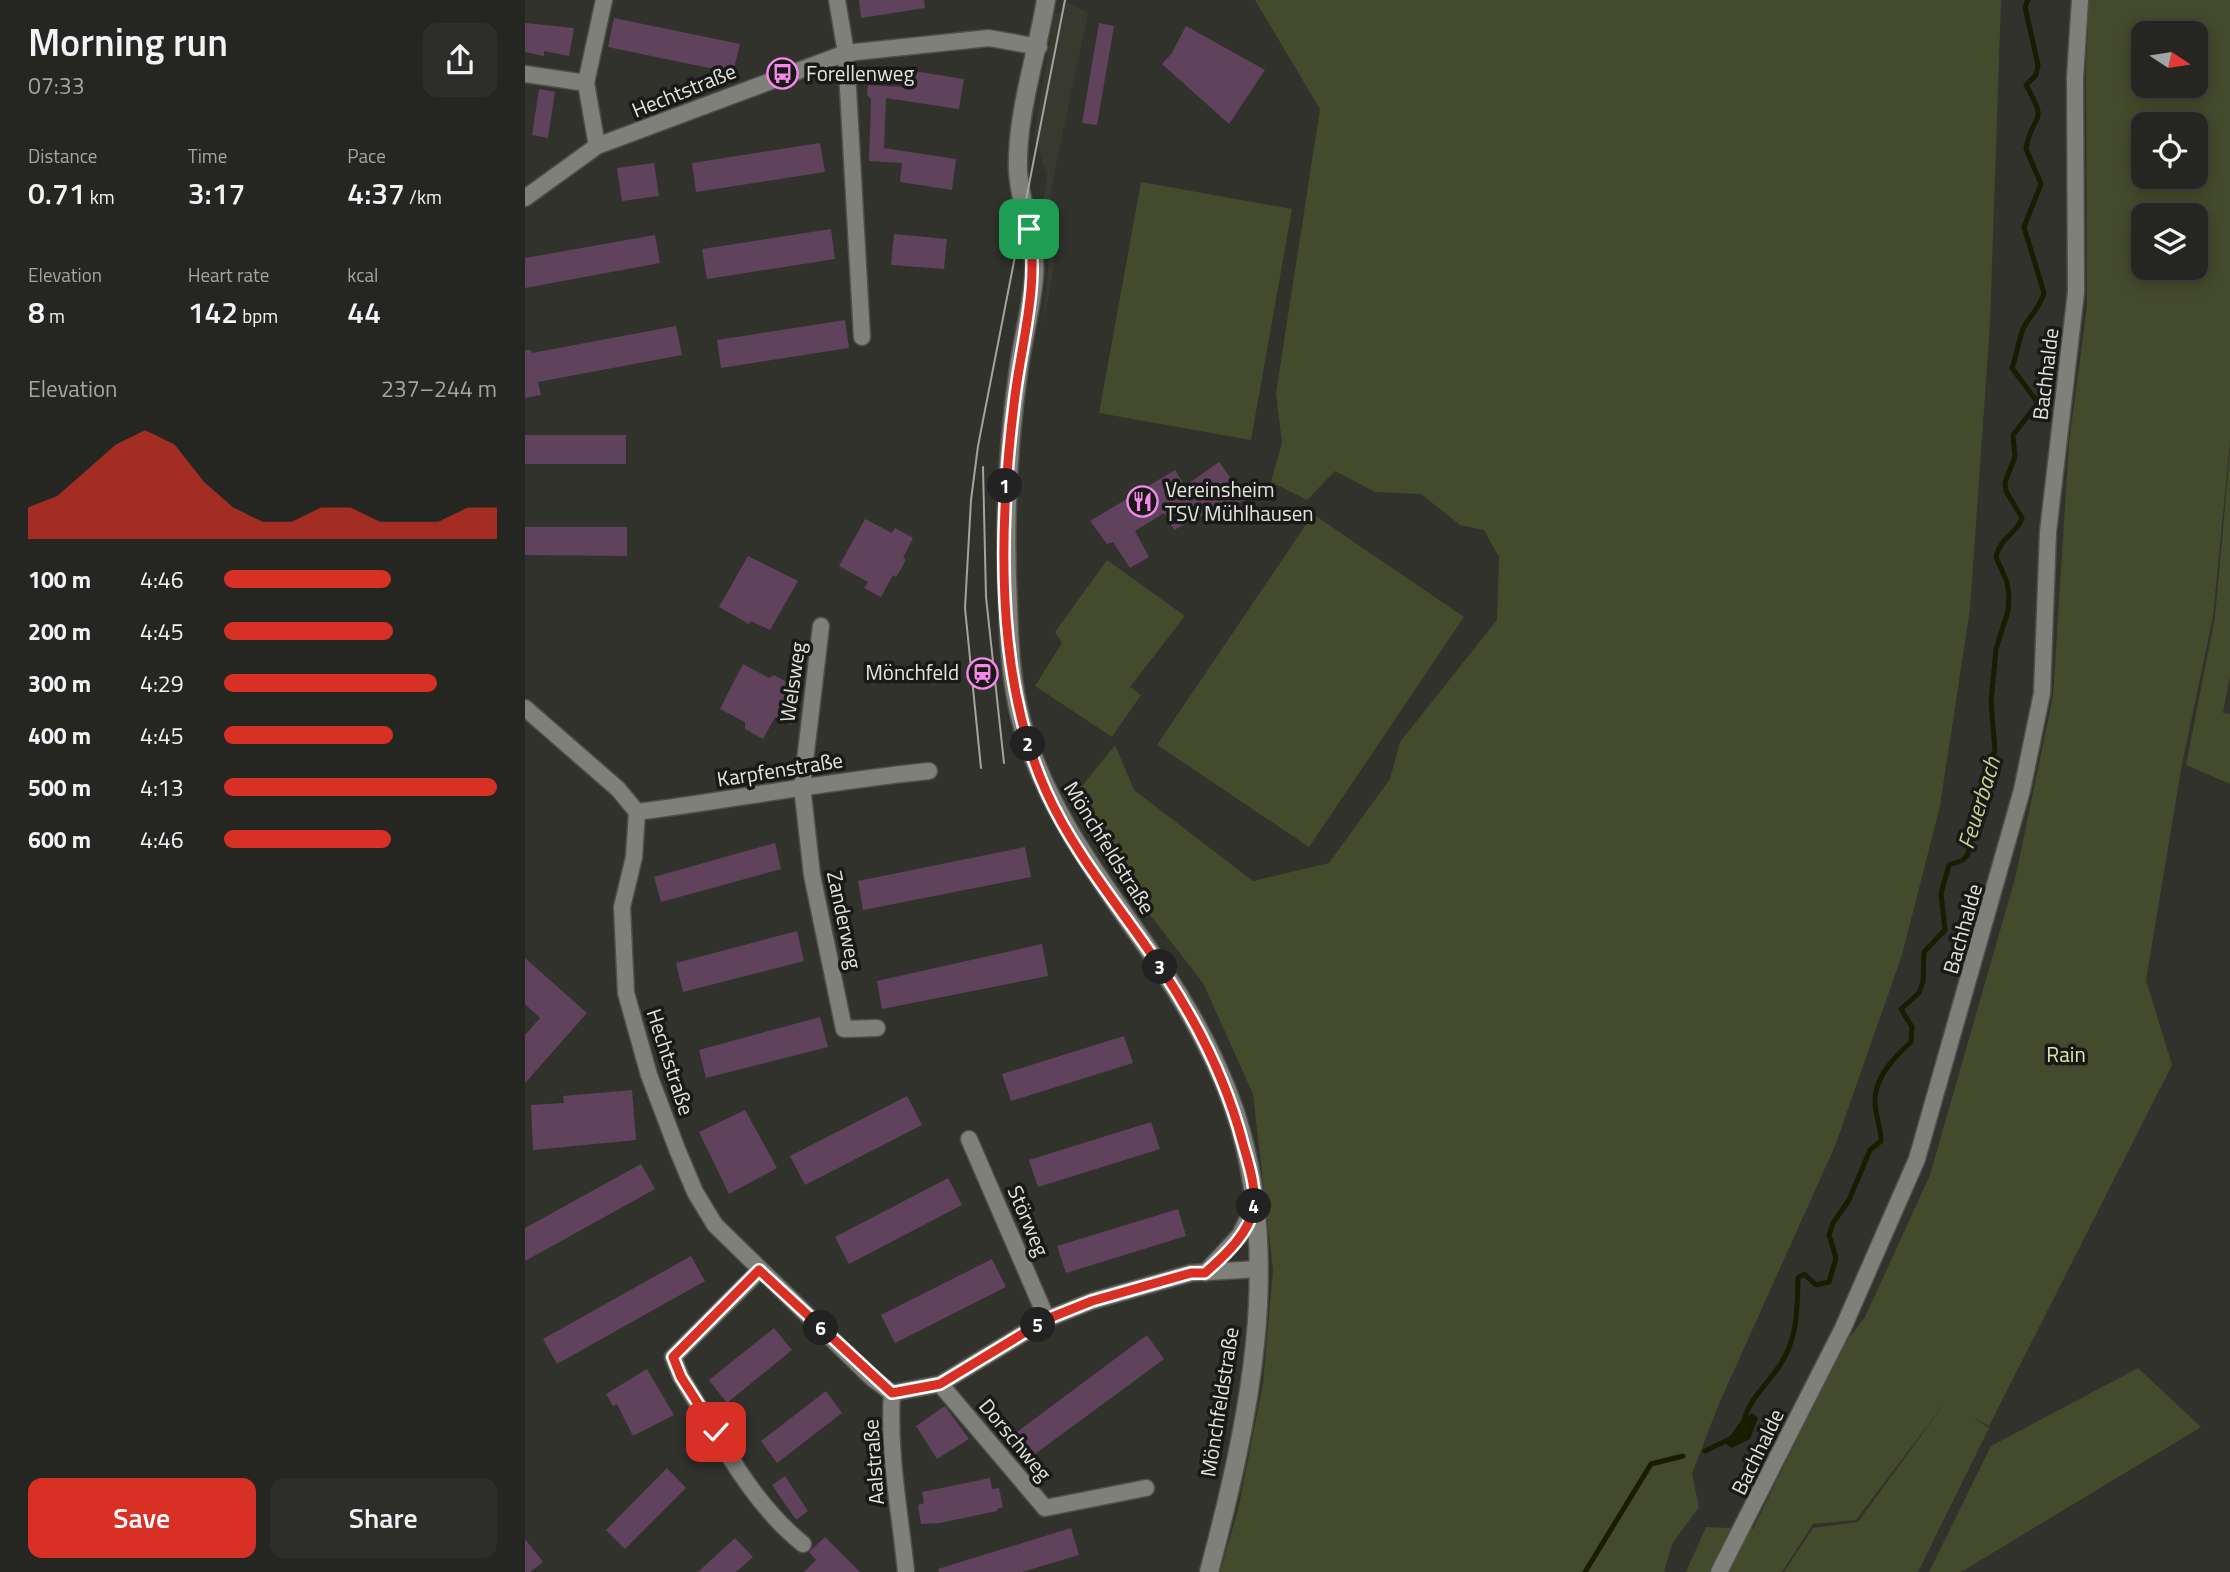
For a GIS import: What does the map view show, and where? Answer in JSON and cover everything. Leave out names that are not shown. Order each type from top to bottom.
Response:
[{"type":"main road","name":"Mönchfeldstraße","points":[[1047,0],[1020,135],[1018,167],[1034,272],[1019,368],[1005,495],[1009,639],[1019,713],[1047,795],[1079,850],[1163,971],[1216,1065],[1234,1109],[1248,1164],[1259,1269],[1255,1346],[1241,1438],[1209,1572]]},
{"type":"street","points":[[597,146],[586,83],[604,0]]},
{"type":"street","points":[[837,0],[846,53],[862,337]]},
{"type":"street","name":"Bachhalde","points":[[1719,1572],[1843,1328],[1917,1159],[2022,790],[2042,693],[2048,532],[2076,292],[2075,78],[2080,0]]},
{"type":"street","name":"Hechtstraße","points":[[525,198],[597,146],[658,126],[783,74],[846,53],[989,38],[1039,47]]},
{"type":"street","points":[[525,74],[586,83]]},
{"type":"street","name":"Welsweg","points":[[802,786],[821,626]]},
{"type":"street","points":[[525,708],[618,789],[637,811]]},
{"type":"street","name":"Karpfenstraße","points":[[637,811],[786,792],[802,786],[929,771]]},
{"type":"street","name":"Zanderweg","points":[[802,786],[812,875],[844,1030],[877,1028]]},
{"type":"street","name":"Hechtstraße","points":[[637,811],[634,857],[622,907],[626,993],[649,1075],[695,1192],[715,1224],[759,1270],[892,1393]]},
{"type":"street","name":"Störweg","points":[[969,1139],[1047,1319]]},
{"type":"street","points":[[1205,1273],[1240,1235],[1254,1206]]},
{"type":"street","name":"Aalstraße","points":[[906,1572],[893,1478],[890,1429],[892,1393],[940,1384],[1047,1319],[1092,1301],[1191,1273],[1259,1269]]},
{"type":"street","points":[[759,1270],[673,1357],[681,1377],[754,1491],[783,1528],[803,1544]]},
{"type":"street","name":"Dorschweg","points":[[940,1384],[1045,1508],[1146,1489]]},
{"type":"shaded area","points":[[1063,0],[1088,13],[1051,189],[1054,266],[1042,331],[1049,256],[1042,209],[1047,175],[1034,136],[1055,13],[1061,13]]},
{"type":"shaded area","points":[[1752,1413],[1758,1418],[1750,1439],[1731,1448],[1725,1443],[1741,1421]]},
{"type":"green space","points":[[1255,0],[2001,0],[1990,323],[1970,609],[1940,806],[1902,955],[1835,1146],[1718,1406],[1692,1474],[1699,1507],[1672,1544],[1664,1572],[1220,1572],[1238,1510],[1263,1384],[1273,1270],[1253,1094],[1203,983],[1088,835],[1061,791],[1082,786],[1115,745],[1134,790],[1253,881],[1329,863],[1390,779],[1400,742],[1497,620],[1499,557],[1484,530],[1460,525],[1421,494],[1375,492],[1335,471],[1307,500],[1271,482],[1282,443],[1276,393],[1320,109]]},
{"type":"green space","name":"Rain","points":[[2089,0],[2230,0],[2230,442],[2213,617],[2182,764],[2146,980],[2172,1065],[1989,1426],[1971,1416],[1989,1428],[1918,1572],[1784,1572],[1813,1528],[1858,1522],[1947,1400],[1856,1520],[1813,1524],[1782,1572],[1686,1572],[1706,1527],[1753,1529],[1842,1347],[1865,1317],[1930,1175],[2016,875],[2053,696],[2069,443],[2087,306],[2086,68]]},
{"type":"green space","points":[[1141,182],[1292,209],[1251,440],[1099,413]]},
{"type":"green space","points":[[2230,452],[2230,675],[2223,713],[2230,714],[2230,784],[2186,765],[2215,617]]},
{"type":"green space","points":[[1313,514],[1464,617],[1309,847],[1157,745]]},
{"type":"green space","points":[[1107,560],[1185,616],[1130,687],[1141,695],[1112,737],[1035,686],[1062,643],[1055,632]]},
{"type":"green space","points":[[2138,1368],[2201,1427],[1961,1572],[1929,1572],[1991,1446]]},
{"type":"building","points":[[859,0],[924,0],[925,8],[861,18]]},
{"type":"building","points":[[614,18],[740,44],[733,73],[608,47]]},
{"type":"building","points":[[525,23],[574,28],[569,56],[544,51],[544,56],[525,52]]},
{"type":"building","points":[[1099,23],[1114,26],[1097,125],[1082,123]]},
{"type":"building","points":[[1186,26],[1265,70],[1229,124],[1162,64],[1172,53]]},
{"type":"building","points":[[907,70],[964,79],[959,109],[886,98],[884,148],[956,159],[952,190],[900,182],[902,163],[869,161],[871,99],[867,95],[868,85],[904,87]]},
{"type":"building","points":[[539,89],[555,92],[548,138],[532,135]]},
{"type":"building","points":[[820,143],[825,172],[696,192],[692,163]]},
{"type":"building","points":[[654,163],[659,196],[622,201],[617,168]]},
{"type":"building","points":[[831,229],[835,259],[707,279],[702,249]]},
{"type":"building","points":[[894,234],[947,239],[944,269],[891,265]]},
{"type":"building","points":[[655,235],[660,263],[525,288],[525,258]]},
{"type":"building","points":[[845,320],[849,348],[721,368],[717,340]]},
{"type":"building","points":[[676,326],[682,355],[538,382],[541,395],[525,398],[525,350],[531,350],[532,353]]},
{"type":"building","points":[[525,435],[626,435],[626,464],[525,464]]},
{"type":"building","points":[[1219,462],[1246,499],[1220,514],[1217,508],[1174,530],[1164,513],[1135,531],[1149,557],[1130,568],[1113,542],[1107,544],[1090,521],[1175,470],[1185,486]]},
{"type":"building","points":[[865,519],[892,533],[895,528],[913,538],[903,558],[906,559],[901,569],[896,577],[893,575],[881,597],[864,588],[868,582],[839,566]]},
{"type":"building","points":[[525,527],[627,527],[627,556],[525,555]]},
{"type":"building","points":[[748,556],[798,581],[770,630],[751,621],[749,624],[719,607]]},
{"type":"building","points":[[743,664],[769,678],[774,675],[793,685],[781,706],[796,713],[791,725],[775,717],[763,739],[745,729],[745,722],[720,709]]},
{"type":"building","points":[[775,843],[781,869],[661,902],[654,877]]},
{"type":"building","points":[[1025,847],[1031,877],[863,910],[858,881]]},
{"type":"building","points":[[797,931],[804,961],[683,992],[676,963]]},
{"type":"building","points":[[1042,944],[1048,976],[882,1009],[877,981]]},
{"type":"building","points":[[525,958],[587,1013],[525,1083],[525,1035],[540,1018],[525,1004]]},
{"type":"building","points":[[820,1017],[828,1047],[706,1078],[699,1050]]},
{"type":"building","points":[[1124,1036],[1133,1063],[1011,1101],[1002,1074]]},
{"type":"building","points":[[632,1090],[636,1140],[533,1150],[531,1105],[564,1103],[563,1096]]},
{"type":"building","points":[[907,1096],[922,1125],[805,1185],[790,1156]]},
{"type":"building","points":[[745,1110],[777,1168],[729,1194],[699,1132]]},
{"type":"building","points":[[1151,1122],[1160,1149],[1038,1187],[1029,1160]]},
{"type":"building","points":[[641,1164],[655,1189],[525,1261],[525,1228]]},
{"type":"building","points":[[948,1178],[962,1205],[849,1264],[835,1237]]},
{"type":"building","points":[[1178,1209],[1186,1236],[1066,1273],[1057,1246]]},
{"type":"building","points":[[691,1256],[705,1281],[557,1364],[543,1339]]},
{"type":"building","points":[[992,1259],[1006,1287],[895,1343],[881,1315]]},
{"type":"building","points":[[774,1328],[792,1350],[727,1403],[709,1380]]},
{"type":"building","points":[[1147,1335],[1164,1359],[1027,1460],[1009,1438]]},
{"type":"building","points":[[647,1369],[674,1415],[633,1436],[617,1404],[613,1406],[606,1394]]},
{"type":"building","points":[[826,1391],[842,1413],[777,1463],[761,1441]]},
{"type":"building","points":[[945,1406],[969,1439],[937,1459],[916,1426]]},
{"type":"building","points":[[667,1468],[686,1488],[625,1549],[606,1530]]},
{"type":"building","points":[[785,1476],[808,1511],[796,1520],[772,1485]]},
{"type":"building","points":[[990,1478],[992,1489],[999,1488],[1003,1507],[997,1511],[940,1523],[921,1524],[918,1505],[924,1503],[922,1492]]},
{"type":"building","points":[[1071,1528],[1079,1555],[1022,1572],[939,1572],[938,1569]]},
{"type":"building","points":[[825,1537],[860,1572],[804,1572],[816,1560],[809,1552]]},
{"type":"building","points":[[735,1538],[753,1557],[736,1572],[698,1572]]},
{"type":"building","points":[[525,1539],[543,1562],[530,1572],[525,1572]]},
{"type":"waterway","name":"Feuerbach","points":[[1743,1424],[1753,1401],[1778,1368],[1789,1347],[1795,1325],[1798,1278],[1804,1274],[1816,1285],[1829,1282],[1836,1258],[1829,1235],[1833,1223],[1849,1200],[1870,1150],[1881,1141],[1875,1107],[1878,1085],[1892,1061],[1911,1042],[1912,1027],[1901,1009],[1919,993],[1923,982],[1924,952],[1945,930],[1941,893],[1949,865],[1963,860],[1968,854],[1971,832],[1978,821],[1978,799],[1987,785],[1987,765],[1995,751],[1991,702],[1996,649],[2008,611],[2009,596],[2007,582],[1996,557],[2001,545],[2017,528],[2022,518],[2006,491],[2005,482],[2015,457],[2013,435],[2038,403],[2012,368],[2023,329],[2044,293],[2024,227],[2041,184],[2026,149],[2038,114],[2026,85],[2036,75],[2038,65],[2025,7],[2028,0]]},
{"type":"waterway","name":"Feuerbach","points":[[1705,1451],[1732,1438]]},
{"type":"waterway","name":"Feuerbach","points":[[1585,1572],[1651,1464],[1683,1456]]},
{"type":"tram line","points":[[981,768],[965,608],[971,500],[978,446],[1065,0]]},
{"type":"tram line","points":[[983,467],[986,597],[1004,763]]},
{"type":"place","name":"Forellenweg","points":[[783,74]]},
{"type":"place","name":"Vereinsheim TSV Mühlhausen","points":[[1142,502]]},
{"type":"place","name":"Mönchfeld","points":[[982,673]]},
{"type":"route","points":[[716,1432],[681,1377],[673,1357],[759,1270],[872,1378],[892,1393],[940,1384],[1047,1319],[1092,1301],[1191,1273],[1205,1273],[1240,1235],[1254,1206],[1248,1164],[1234,1109],[1216,1065],[1163,971],[1079,850],[1047,795],[1019,713],[1009,639],[1005,495],[1019,368],[1034,272],[1029,229]]}]
